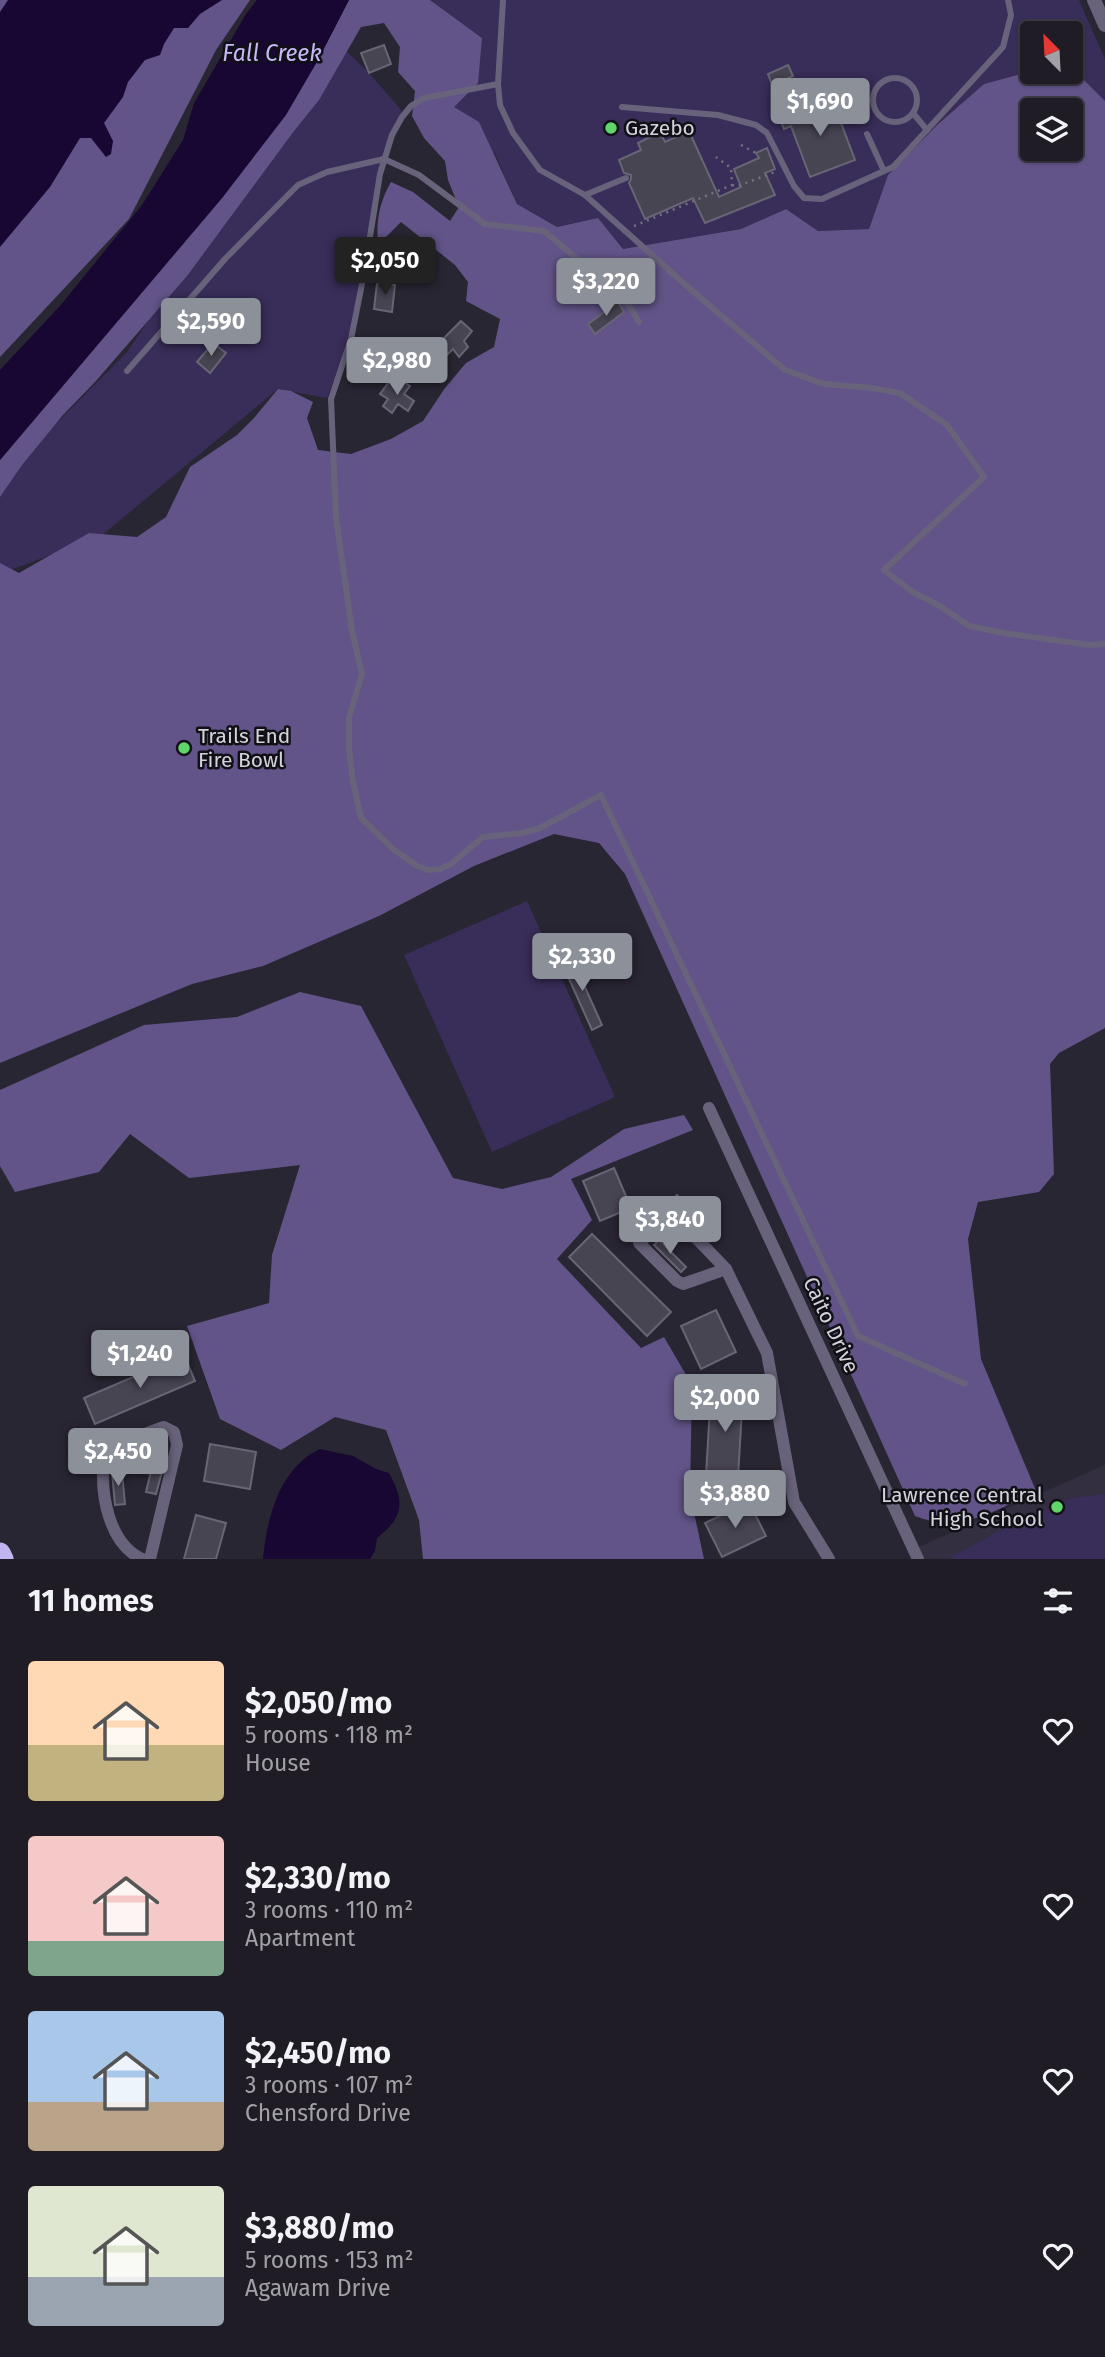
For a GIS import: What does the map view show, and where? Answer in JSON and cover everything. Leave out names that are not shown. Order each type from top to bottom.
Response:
[{"type":"highway","points":[[0,1553],[3,1559]]},
{"type":"street","points":[[1094,0],[1105,25]]},
{"type":"street","name":"Caito Drive","points":[[709,1108],[918,1559]]},
{"type":"street","points":[[726,1269],[683,1284],[639,1243],[671,1212],[726,1269],[732,1276],[766,1353],[794,1503],[829,1559]]},
{"type":"street","points":[[142,1559],[121,1543],[108,1514],[104,1461],[115,1448],[164,1427],[174,1432],[177,1445],[150,1559]]},
{"type":"lane","points":[[503,0],[498,85],[500,105],[513,133],[540,170],[585,195],[785,370],[824,384],[900,393],[947,425],[984,477],[884,570],[911,591],[940,606],[969,626],[1004,634],[1078,644],[1105,644]]},
{"type":"lane","points":[[622,107],[718,115],[756,125],[767,133],[794,186],[804,198],[822,200],[892,167],[927,130],[1003,47],[1011,15],[1008,0]]},
{"type":"lane","points":[[891,78],[906,81],[912,86],[917,99],[913,113],[901,121],[887,121],[873,106],[874,92],[891,78]]},
{"type":"lane","points":[[498,85],[424,98],[411,106],[392,135],[380,174],[351,339],[331,399],[335,517],[352,631],[362,674],[349,718],[348,732],[353,782],[361,818],[417,866],[428,870],[440,869],[451,864],[483,837],[522,833],[540,828],[601,795],[858,1336],[965,1384]]},
{"type":"lane","points":[[913,113],[927,130]]},
{"type":"lane","points":[[867,134],[884,172]]},
{"type":"lane","points":[[127,371],[225,259],[298,185],[327,172],[384,159],[419,175],[485,225],[544,231],[624,298],[639,322]]},
{"type":"lane","points":[[585,195],[626,178]]},
{"type":"path","points":[[741,145],[756,152]]},
{"type":"path","points":[[716,157],[731,168],[732,185]]},
{"type":"path","points":[[624,230],[732,185],[738,186],[776,171]]},
{"type":"shaded area","points":[[0,0],[250,0],[216,50],[129,219],[0,357]]},
{"type":"shaded area","points":[[349,0],[430,0],[482,38],[478,83],[454,107],[479,122],[517,204],[557,227],[598,218],[623,249],[741,229],[786,209],[818,231],[869,229],[888,175],[937,125],[984,84],[1020,74],[1020,84],[1083,84],[1083,79],[1105,101],[1105,1028],[1059,1053],[1050,1064],[1054,1174],[1039,1192],[978,1202],[968,1239],[981,1359],[1036,1491],[992,1512],[963,1521],[932,1521],[915,1516],[625,874],[599,843],[554,834],[474,866],[379,916],[263,966],[192,984],[0,1063],[0,563],[19,573],[89,533],[137,537],[166,517],[190,467],[237,435],[278,389],[291,391],[313,402],[307,418],[318,450],[351,454],[391,439],[423,421],[466,363],[494,347],[500,319],[466,301],[468,282],[455,265],[401,222],[378,245],[379,212],[391,182],[413,192],[450,221],[459,207],[448,180],[445,161],[424,138],[412,116],[415,91],[398,72],[400,47],[384,23],[361,27],[319,100],[187,276],[63,415],[0,497],[0,460],[222,198],[285,115]]},
{"type":"shaded area","points":[[430,0],[1079,0],[1105,59],[1105,101],[1083,79],[1083,21],[1020,21],[1020,74],[984,84],[937,125],[888,175],[869,229],[818,231],[786,209],[741,229],[623,249],[598,218],[557,227],[517,204],[496,156],[454,107],[482,38]]},
{"type":"shaded area","points":[[333,38],[369,73],[402,111],[383,162],[350,341],[327,398],[278,389],[101,536],[0,574],[0,480],[127,352],[263,152],[296,92]]},
{"type":"shaded area","points":[[527,901],[615,1097],[492,1152],[404,955]]},
{"type":"shaded area","points":[[300,992],[361,1006],[453,1178],[502,1189],[551,1177],[624,1129],[684,1115],[693,1130],[571,1179],[592,1220],[557,1259],[641,1348],[664,1337],[692,1385],[690,1494],[704,1559],[423,1559],[419,1520],[386,1430],[335,1417],[281,1450],[220,1419],[187,1326],[269,1303],[272,1255],[300,1165],[189,1178],[130,1134],[99,1172],[15,1192],[0,1166],[0,1090],[144,1025],[237,1017]]},
{"type":"shaded area","name":"Lawrence Central High School","points":[[1105,1465],[1105,1559],[918,1559],[914,1549]]},
{"type":"shaded area","name":"Lawrence Central High School","points":[[1105,1494],[1105,1559],[951,1557],[1006,1527],[1072,1498]]},
{"type":"water","points":[[8,0],[222,0],[200,14],[188,28],[174,28],[160,55],[145,60],[128,82],[123,97],[104,123],[113,141],[111,154],[106,157],[91,138],[80,138],[50,187],[0,247],[0,12]]},
{"type":"water","name":"Fall Creek","points":[[257,0],[349,0],[286,115],[222,198],[0,460],[0,370],[60,306],[142,205],[183,140],[194,103]]},
{"type":"water","points":[[320,1449],[353,1456],[389,1473],[398,1492],[397,1516],[377,1538],[375,1551],[370,1559],[263,1559],[272,1511],[285,1481],[294,1468]]},
{"type":"building","points":[[384,45],[391,64],[369,73],[361,53]]},
{"type":"building","points":[[788,65],[793,76],[772,85],[768,74]]},
{"type":"building","points":[[832,99],[855,160],[810,177],[791,126],[784,129],[780,119]]},
{"type":"building","points":[[689,131],[719,197],[741,187],[734,169],[759,158],[756,153],[767,148],[775,169],[765,173],[775,195],[705,223],[693,198],[645,219],[629,183],[631,175],[624,173],[619,160],[641,150],[638,143],[660,132],[665,142]]},
{"type":"building","points":[[377,283],[395,285],[392,312],[374,309]]},
{"type":"building","points":[[618,302],[624,312],[595,334],[588,324]]},
{"type":"building","points":[[461,321],[472,331],[464,341],[468,347],[459,357],[453,349],[445,357],[439,349],[442,340]]},
{"type":"building","points":[[213,343],[226,353],[210,373],[197,362]]},
{"type":"building","points":[[401,380],[410,386],[404,394],[414,401],[408,411],[398,404],[392,413],[383,406],[388,399],[380,394],[389,382],[396,387]]},
{"type":"building","points":[[571,956],[602,1025],[592,1030],[561,961]]},
{"type":"building","points":[[614,1168],[631,1208],[600,1221],[583,1181]]},
{"type":"building","points":[[677,1195],[700,1218],[694,1223],[677,1206],[669,1203]]},
{"type":"building","points":[[592,1234],[671,1312],[647,1336],[569,1257]]},
{"type":"building","points":[[659,1240],[686,1267],[681,1272],[654,1245]]},
{"type":"building","points":[[716,1310],[736,1352],[701,1369],[681,1326]]},
{"type":"building","points":[[184,1355],[195,1381],[95,1424],[84,1398]]},
{"type":"building","points":[[711,1390],[743,1392],[738,1477],[706,1475]]},
{"type":"building","points":[[153,1440],[164,1464],[156,1494],[146,1492],[156,1450],[127,1463],[123,1454]]},
{"type":"building","points":[[210,1444],[256,1452],[250,1489],[204,1481]]},
{"type":"building","points":[[112,1472],[122,1472],[125,1504],[115,1505]]},
{"type":"building","points":[[749,1502],[766,1536],[722,1557],[705,1523]]},
{"type":"building","points":[[196,1515],[226,1523],[216,1559],[184,1559]]},
{"type":"place","name":"Gazebo","points":[[611,128]]},
{"type":"place","name":"Trails End Fire Bowl","points":[[184,748]]},
{"type":"place","name":"Lawrence Central High School","points":[[1057,1507]]}]
